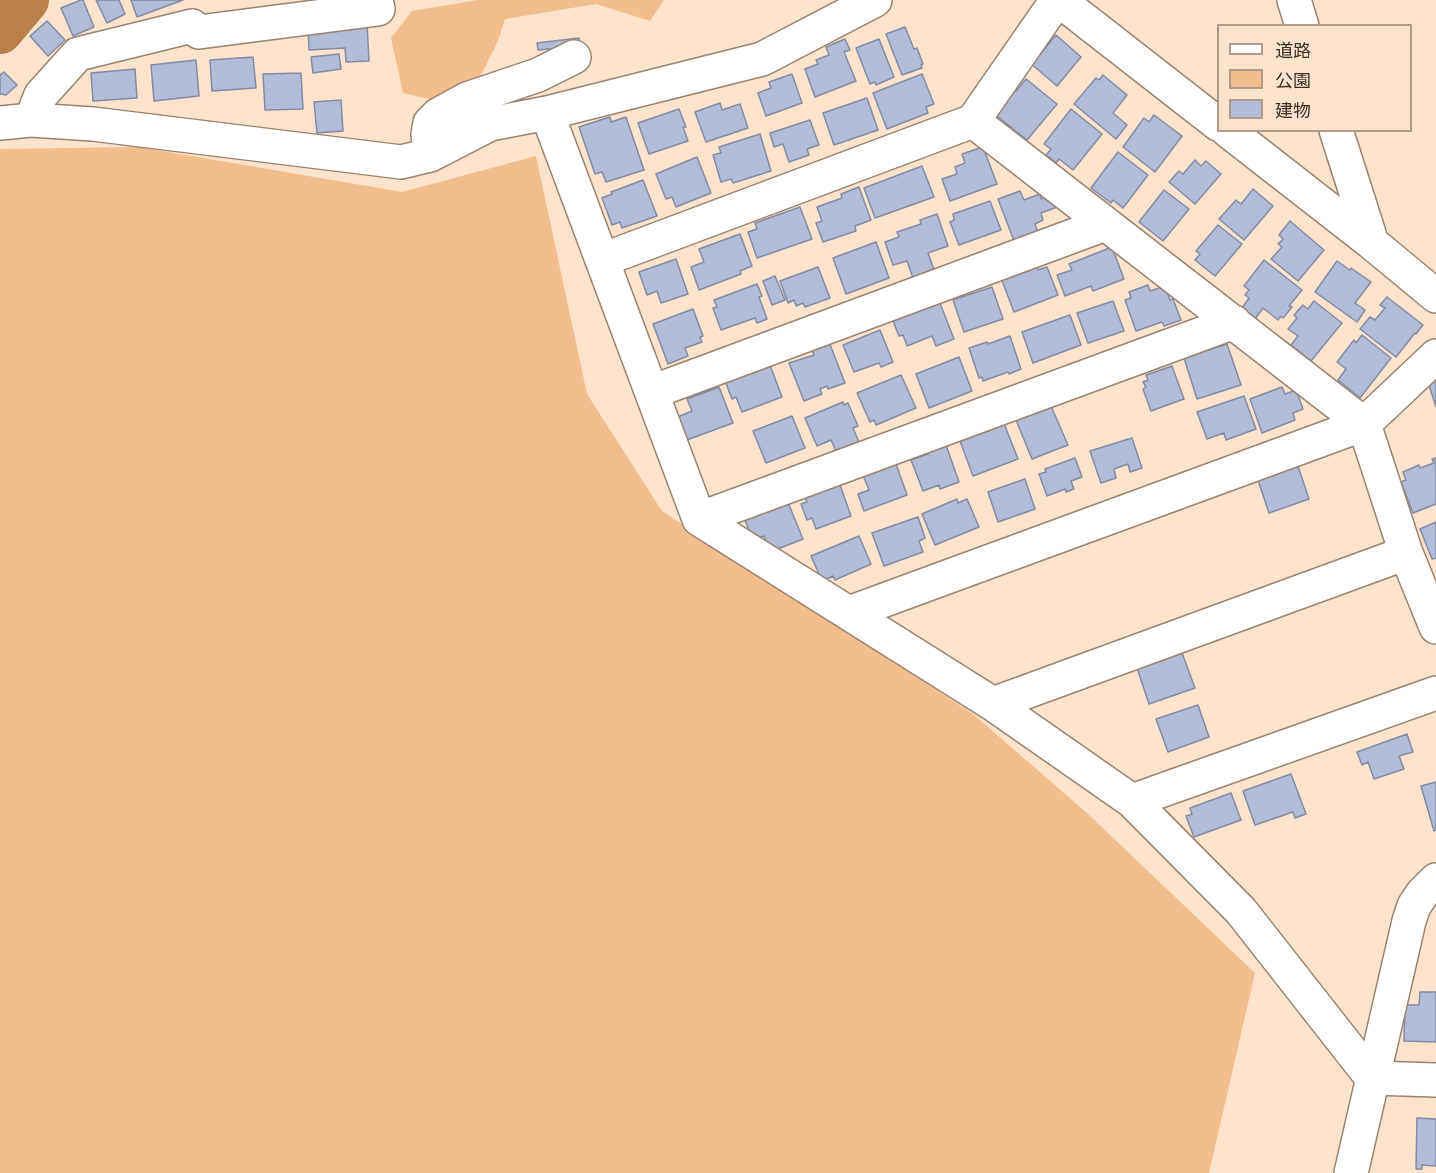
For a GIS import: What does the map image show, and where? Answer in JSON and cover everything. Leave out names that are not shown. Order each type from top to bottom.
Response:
[{"type":"street","points":[[15,121],[78,54],[192,26],[199,32],[378,9],[376,0]]},
{"type":"street","points":[[15,121],[93,124],[402,162],[430,154],[490,124],[547,113],[762,59],[875,0]]},
{"type":"street","points":[[602,260],[973,122],[1058,0],[1217,123]]},
{"type":"street","points":[[1294,0],[1301,24]]},
{"type":"street","points":[[430,154],[428,134],[430,123],[438,115],[467,99],[538,75],[574,57]]},
{"type":"street","points":[[547,113],[699,519],[993,704],[1132,801],[1240,911],[1372,1078],[1436,1080]]},
{"type":"street","points":[[973,122],[1364,424],[1406,553],[1436,627]]},
{"type":"street","points":[[1230,132],[1436,296]]},
{"type":"street","points":[[1337,132],[1372,243]]},
{"type":"street","points":[[652,392],[1105,224]]},
{"type":"street","points":[[699,519],[1234,322]]},
{"type":"street","points":[[849,613],[1364,424],[1436,356]]},
{"type":"street","points":[[993,704],[1406,553]]},
{"type":"street","points":[[1132,801],[1436,693]]},
{"type":"street","points":[[1351,1173],[1408,921],[1422,894],[1436,880]]},
{"type":"green space","points":[[478,0],[664,0],[650,21],[596,4],[505,19],[498,41],[475,87],[437,101],[403,93],[391,38],[412,11]]},
{"type":"green space","points":[[139,147],[402,192],[536,156],[587,394],[662,511],[973,714],[1088,814],[1255,973],[1209,1173],[0,1173],[0,149]]},
{"type":"building","points":[[83,0],[94,27],[73,36],[61,8]]},
{"type":"building","points":[[96,0],[119,0],[125,14],[107,23]]},
{"type":"building","points":[[131,0],[183,0],[137,17]]},
{"type":"building","points":[[47,21],[65,40],[48,56],[30,36]]},
{"type":"building","points":[[367,23],[369,61],[346,62],[345,48],[309,50],[308,26]]},
{"type":"building","points":[[905,27],[923,64],[922,68],[902,75],[886,34]]},
{"type":"building","points":[[1056,35],[1081,57],[1057,86],[1029,62],[1038,51],[1040,54]]},
{"type":"building","points":[[579,38],[580,46],[538,50],[537,43]]},
{"type":"building","points":[[845,39],[850,50],[844,52],[856,81],[815,97],[805,69],[818,64],[816,60],[829,55],[826,47]]},
{"type":"building","points":[[879,39],[894,77],[876,85],[875,82],[870,84],[856,48]]},
{"type":"building","points":[[339,54],[341,69],[313,73],[311,57]]},
{"type":"building","points":[[253,57],[256,88],[212,91],[210,60]]},
{"type":"building","points":[[196,60],[199,96],[154,101],[151,65]]},
{"type":"building","points":[[135,69],[137,98],[93,101],[91,73]]},
{"type":"building","points":[[4,72],[17,85],[6,95],[0,94],[0,75]]},
{"type":"building","points":[[301,73],[303,109],[265,110],[263,74]]},
{"type":"building","points":[[792,74],[802,103],[766,116],[758,93],[771,88],[769,82]]},
{"type":"building","points":[[922,74],[934,104],[926,107],[928,113],[887,129],[873,93]]},
{"type":"building","points":[[1103,75],[1127,95],[1113,113],[1127,125],[1116,139],[1074,104],[1096,78],[1099,80]]},
{"type":"building","points":[[1026,79],[1057,104],[1027,140],[992,112],[1012,87],[1016,91]]},
{"type":"building","points":[[867,98],[878,130],[834,145],[823,113]]},
{"type":"building","points":[[341,100],[343,131],[317,133],[314,102]]},
{"type":"building","points":[[720,103],[722,110],[740,104],[748,128],[706,142],[695,112]]},
{"type":"building","points":[[679,109],[686,127],[683,127],[688,141],[649,154],[638,123]]},
{"type":"building","points":[[1071,109],[1102,134],[1073,170],[1059,159],[1056,163],[1046,155],[1051,149],[1044,144]]},
{"type":"building","points":[[1154,115],[1182,136],[1155,172],[1123,147],[1144,118],[1149,122]]},
{"type":"building","points":[[610,117],[611,122],[626,117],[644,170],[606,182],[602,172],[595,174],[579,127]]},
{"type":"building","points":[[810,120],[819,145],[807,149],[809,155],[789,162],[783,144],[774,147],[770,133]]},
{"type":"building","points":[[760,134],[771,171],[733,183],[731,179],[721,182],[713,155],[721,153],[719,147]]},
{"type":"building","points":[[983,147],[997,184],[950,201],[942,179],[957,174],[955,167],[965,163],[962,154]]},
{"type":"building","points":[[1118,152],[1148,175],[1123,208],[1113,200],[1111,203],[1091,188]]},
{"type":"building","points":[[697,157],[711,193],[676,207],[672,197],[666,199],[656,174]]},
{"type":"building","points":[[1195,160],[1201,166],[1206,161],[1221,174],[1195,204],[1169,182],[1179,171],[1183,174]]},
{"type":"building","points":[[922,166],[934,197],[875,218],[864,188]]},
{"type":"building","points":[[643,180],[657,216],[622,228],[620,222],[612,225],[602,198],[612,194],[611,192]]},
{"type":"building","points":[[859,187],[871,220],[855,226],[856,231],[823,242],[816,223],[822,221],[817,207],[842,198],[841,194]]},
{"type":"building","points":[[1253,189],[1273,206],[1244,240],[1219,219],[1236,200],[1241,204]]},
{"type":"building","points":[[1164,190],[1189,209],[1163,241],[1139,222]]},
{"type":"building","points":[[1020,191],[1024,200],[1040,194],[1041,199],[1050,196],[1060,206],[1041,213],[1043,220],[1035,224],[1038,233],[1014,241],[998,199]]},
{"type":"building","points":[[990,201],[1001,230],[959,245],[950,222],[954,220],[953,214]]},
{"type":"building","points":[[800,207],[812,239],[757,258],[748,232],[757,229],[755,223]]},
{"type":"building","points":[[937,214],[948,246],[928,253],[934,270],[913,278],[907,261],[893,265],[885,242],[899,237],[897,232],[921,224],[920,220]]},
{"type":"building","points":[[1290,221],[1324,250],[1298,281],[1271,259],[1282,247],[1278,244],[1283,239],[1279,235]]},
{"type":"building","points":[[1218,225],[1242,244],[1215,276],[1195,260],[1200,254],[1196,251]]},
{"type":"building","points":[[740,234],[752,266],[740,271],[741,274],[699,290],[691,267],[704,262],[699,249]]},
{"type":"building","points":[[876,242],[889,278],[846,294],[833,258]]},
{"type":"building","points":[[1112,247],[1124,279],[1093,291],[1091,286],[1065,296],[1057,275],[1072,270],[1069,264]]},
{"type":"building","points":[[676,259],[688,294],[661,303],[657,291],[647,295],[639,272]]},
{"type":"building","points":[[1264,260],[1302,290],[1289,306],[1292,307],[1283,318],[1281,316],[1278,320],[1263,308],[1255,319],[1242,308],[1249,298],[1245,295],[1249,290],[1244,286]]},
{"type":"building","points":[[1337,261],[1371,282],[1355,303],[1365,310],[1357,322],[1315,292]]},
{"type":"building","points":[[1036,265],[1038,270],[1047,267],[1058,295],[1014,312],[1001,278]]},
{"type":"building","points":[[818,267],[830,298],[805,307],[803,303],[796,306],[794,300],[788,303],[780,281]]},
{"type":"building","points":[[775,276],[785,300],[772,305],[763,281]]},
{"type":"building","points":[[757,284],[767,319],[757,323],[755,318],[721,330],[713,308],[717,307],[714,300]]},
{"type":"building","points":[[1148,285],[1150,291],[1165,286],[1181,320],[1164,326],[1162,322],[1136,331],[1125,300],[1131,298],[1129,292]]},
{"type":"building","points":[[992,287],[1003,319],[964,332],[953,300]]},
{"type":"building","points":[[1387,297],[1423,325],[1396,357],[1360,329],[1370,317],[1375,320],[1385,308],[1380,305]]},
{"type":"building","points":[[1113,301],[1124,331],[1088,343],[1077,313]]},
{"type":"building","points":[[1314,301],[1342,323],[1311,361],[1291,345],[1298,336],[1288,329],[1297,318],[1294,315],[1303,305],[1308,309]]},
{"type":"building","points":[[940,303],[954,339],[936,346],[932,336],[907,346],[903,335],[899,336],[893,321]]},
{"type":"building","points":[[693,309],[703,336],[700,337],[702,342],[685,348],[688,356],[668,364],[653,324]]},
{"type":"building","points":[[1070,315],[1081,345],[1033,363],[1022,332]]},
{"type":"building","points":[[880,330],[893,362],[881,367],[879,363],[854,372],[843,345]]},
{"type":"building","points":[[1362,335],[1391,358],[1360,398],[1338,380],[1346,369],[1337,362],[1354,340],[1356,343]]},
{"type":"building","points":[[1010,336],[1021,369],[983,381],[982,377],[979,378],[969,348]]},
{"type":"building","points":[[829,342],[845,383],[828,389],[827,386],[820,389],[822,394],[804,401],[789,363],[814,355],[811,348]]},
{"type":"building","points":[[1227,344],[1241,385],[1197,399],[1184,358]]},
{"type":"building","points":[[959,357],[972,391],[929,408],[916,374]]},
{"type":"building","points":[[770,365],[782,397],[742,412],[736,397],[732,399],[724,378]]},
{"type":"building","points":[[1172,366],[1184,399],[1151,411],[1143,389],[1146,387],[1143,382],[1148,380],[1146,375]]},
{"type":"building","points":[[901,375],[916,408],[876,425],[874,420],[870,422],[857,393]]},
{"type":"building","points":[[1436,379],[1436,407],[1428,382]]},
{"type":"building","points":[[719,387],[733,423],[684,441],[675,418],[692,411],[687,399]]},
{"type":"building","points":[[1282,387],[1285,394],[1296,390],[1303,409],[1293,413],[1295,420],[1262,433],[1250,399]]},
{"type":"building","points":[[1244,396],[1256,429],[1226,440],[1224,433],[1207,439],[1197,412]]},
{"type":"building","points":[[843,402],[844,405],[848,403],[858,426],[853,428],[859,442],[836,451],[831,440],[817,446],[805,418]]},
{"type":"building","points":[[1051,406],[1068,445],[1032,459],[1016,420]]},
{"type":"building","points":[[792,416],[805,448],[766,463],[753,431]]},
{"type":"building","points":[[1003,421],[1018,459],[973,476],[960,441],[993,429],[992,425]]},
{"type":"building","points":[[1132,438],[1142,468],[1130,472],[1128,464],[1114,469],[1116,478],[1101,483],[1090,451]]},
{"type":"building","points":[[946,445],[959,482],[940,489],[939,485],[923,491],[911,460],[928,454],[927,451]]},
{"type":"building","points":[[1075,458],[1082,477],[1071,481],[1074,489],[1066,492],[1065,489],[1047,496],[1039,474],[1046,472],[1045,469]]},
{"type":"building","points":[[1436,458],[1436,504],[1413,513],[1401,482],[1406,480],[1403,472],[1419,465],[1420,468],[1434,463],[1432,459]]},
{"type":"building","points":[[896,464],[907,495],[864,511],[858,494],[869,490],[863,475]]},
{"type":"building","points":[[1298,466],[1309,499],[1269,513],[1258,480]]},
{"type":"building","points":[[1025,479],[1035,509],[998,522],[988,492]]},
{"type":"building","points":[[840,485],[851,516],[816,529],[812,518],[807,520],[801,504],[807,502],[805,498]]},
{"type":"building","points":[[957,499],[958,503],[967,499],[979,527],[935,545],[922,514]]},
{"type":"building","points":[[787,500],[803,539],[770,552],[764,536],[753,540],[744,518]]},
{"type":"building","points":[[918,517],[925,538],[919,541],[923,552],[884,566],[872,533]]},
{"type":"building","points":[[1436,522],[1436,558],[1432,559],[1420,529]]},
{"type":"building","points":[[859,536],[871,564],[835,580],[833,576],[822,581],[811,556]]},
{"type":"building","points":[[1182,653],[1195,688],[1149,704],[1137,668]]},
{"type":"building","points":[[1198,705],[1209,737],[1168,752],[1156,719]]},
{"type":"building","points":[[1407,734],[1413,752],[1399,756],[1404,769],[1374,779],[1368,762],[1362,765],[1357,752]]},
{"type":"building","points":[[1291,774],[1306,814],[1295,818],[1293,812],[1255,825],[1243,791]]},
{"type":"building","points":[[1436,782],[1436,830],[1434,831],[1421,786]]},
{"type":"building","points":[[1231,793],[1241,820],[1194,837],[1186,816],[1192,814],[1190,808]]},
{"type":"building","points":[[1420,992],[1436,992],[1436,1042],[1404,1041],[1405,1005],[1419,1005]]},
{"type":"building","points":[[1417,1118],[1436,1119],[1436,1166],[1422,1165],[1422,1169],[1416,1169]]},
{"type":"waterway","points":[[0,31],[26,0]]}]
